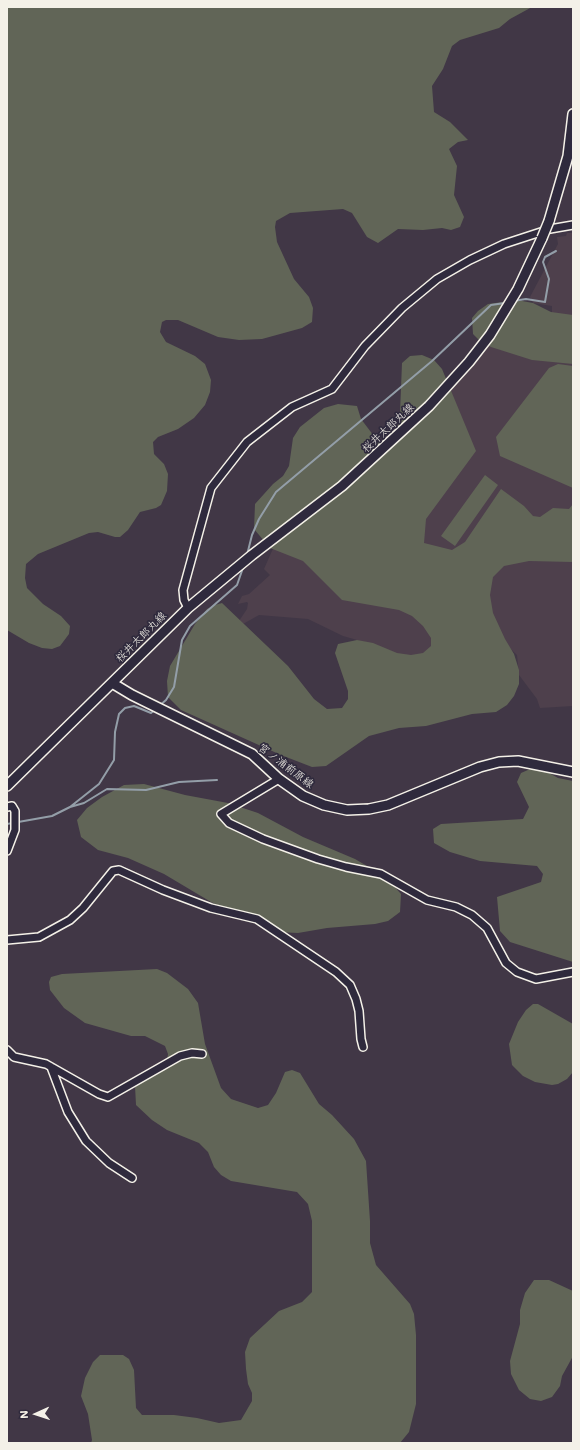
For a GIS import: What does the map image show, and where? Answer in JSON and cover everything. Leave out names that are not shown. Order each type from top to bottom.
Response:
[{"type":"main road","name":"桜井太郎丸線","points":[[112,683],[188,608],[252,555],[342,486],[413,421],[469,362],[508,306],[530,268],[549,221],[571,150],[573,114]]},
{"type":"main road","name":"宮ノ浦前原線","points":[[112,683],[148,703],[252,754],[279,779],[303,796],[324,805],[347,810],[369,809],[388,805],[480,767],[499,762],[518,761],[573,772]]},
{"type":"main road","points":[[7,786],[112,683]]},
{"type":"street","points":[[188,608],[184,600],[183,590],[211,488],[247,442],[292,408],[332,389],[365,346],[402,308],[437,279],[470,260],[504,244],[550,229],[573,225]]},
{"type":"street","points":[[279,779],[221,814],[229,823],[263,839],[318,859],[381,874],[427,900],[456,907],[472,914],[487,928],[506,963],[518,972],[536,979],[573,972]]},
{"type":"street","points":[[7,807],[12,806],[15,811],[15,830],[7,851]]},
{"type":"street","points":[[7,940],[39,937],[70,920],[83,908],[113,871],[119,870],[163,890],[211,908],[256,919],[336,972],[350,985],[356,999],[363,1047]]},
{"type":"street","points":[[7,1050],[14,1057],[46,1064],[99,1094],[108,1097],[180,1056],[192,1053],[202,1054]]},
{"type":"street","points":[[51,1067],[68,1112],[86,1141],[109,1163],[132,1178]]},
{"type":"shaded area","points":[[567,233],[573,233],[573,706],[540,708],[537,699],[519,675],[517,655],[493,632],[460,671],[366,647],[357,640],[343,636],[308,619],[259,615],[243,624],[237,624],[247,609],[247,602],[238,604],[242,596],[249,594],[270,575],[264,569],[275,544],[440,402],[498,335],[552,316],[552,306],[533,303],[530,297],[558,244],[557,237],[566,236]]},
{"type":"green space","points":[[7,7],[532,7],[510,19],[499,28],[460,40],[452,46],[443,69],[432,86],[434,112],[450,122],[468,140],[458,142],[449,149],[457,166],[454,195],[464,217],[460,227],[451,230],[442,228],[423,230],[398,229],[378,243],[367,237],[352,213],[343,209],[290,213],[276,221],[275,227],[277,242],[294,279],[309,297],[313,308],[312,322],[302,328],[262,339],[239,340],[218,337],[178,320],[166,320],[162,322],[160,332],[166,342],[195,356],[205,364],[211,380],[210,392],[205,405],[194,418],[178,429],[158,437],[153,442],[154,454],[164,464],[168,474],[167,491],[161,505],[156,508],[140,512],[128,530],[120,537],[98,532],[89,533],[38,554],[26,564],[25,578],[27,588],[43,604],[61,616],[70,626],[69,634],[60,646],[52,649],[42,648],[29,643],[7,630]]},
{"type":"green space","points":[[517,300],[533,303],[551,312],[573,315],[573,364],[532,360],[491,347],[480,341],[473,334],[472,318],[478,311],[488,304]]},
{"type":"green space","points":[[422,355],[434,360],[442,369],[476,451],[426,519],[424,543],[452,550],[465,542],[501,489],[524,506],[533,516],[540,517],[553,508],[569,509],[573,504],[573,562],[529,561],[504,566],[493,577],[490,595],[493,613],[514,654],[519,670],[519,684],[514,696],[507,705],[496,712],[472,714],[426,726],[399,728],[369,736],[326,766],[312,767],[281,755],[181,710],[168,697],[167,681],[170,666],[195,624],[207,609],[222,603],[288,666],[314,699],[327,709],[342,708],[348,699],[348,691],[335,653],[338,644],[357,640],[373,643],[397,653],[411,655],[423,653],[431,646],[431,638],[423,626],[412,616],[399,610],[342,600],[303,561],[270,548],[254,529],[255,504],[273,484],[283,476],[289,466],[293,438],[300,427],[324,408],[338,404],[357,406],[361,419],[380,444],[391,445],[397,429],[400,413],[402,363],[410,356]]},
{"type":"green space","points":[[558,364],[573,366],[573,488],[500,456],[496,437],[549,368]]},
{"type":"green space","points":[[485,475],[498,485],[455,546],[441,536]]},
{"type":"green space","points":[[537,766],[558,778],[573,781],[573,962],[510,942],[500,931],[497,897],[541,882],[543,874],[537,866],[480,861],[450,852],[434,843],[433,829],[441,824],[523,819],[529,807],[517,782],[521,773]]},
{"type":"green space","points":[[144,784],[185,795],[228,803],[258,813],[303,837],[355,859],[386,877],[401,894],[400,912],[388,921],[375,924],[327,928],[298,933],[277,932],[211,902],[164,874],[128,858],[98,850],[81,837],[77,820],[87,808],[102,797],[124,785]]},
{"type":"green space","points":[[157,969],[167,973],[188,989],[198,1003],[205,1044],[221,1088],[231,1099],[258,1108],[268,1105],[276,1093],[285,1072],[292,1070],[300,1073],[319,1104],[332,1115],[354,1139],[366,1161],[370,1243],[376,1265],[410,1304],[414,1314],[416,1335],[416,1404],[409,1432],[400,1443],[91,1443],[92,1440],[88,1414],[81,1396],[85,1378],[93,1362],[100,1355],[123,1355],[129,1359],[134,1370],[136,1408],[142,1415],[174,1415],[219,1423],[241,1420],[252,1401],[252,1393],[248,1384],[245,1352],[250,1338],[279,1311],[302,1302],[312,1292],[312,1221],[308,1204],[297,1192],[231,1181],[221,1175],[214,1167],[208,1152],[199,1143],[167,1130],[152,1120],[136,1105],[135,1086],[146,1073],[167,1061],[168,1054],[165,1046],[145,1036],[131,1036],[85,1023],[64,1008],[50,990],[49,982],[51,977],[62,974]]},
{"type":"green space","points":[[533,1004],[538,1004],[573,1024],[573,1072],[567,1079],[558,1084],[552,1085],[535,1082],[523,1076],[512,1065],[509,1044],[518,1022],[526,1010]]},
{"type":"green space","points":[[534,1280],[549,1280],[573,1291],[573,1356],[562,1376],[560,1386],[552,1397],[541,1401],[530,1399],[519,1390],[511,1374],[510,1361],[520,1324],[520,1310],[525,1293]]},
{"type":"waterway","points":[[513,301],[526,299],[545,302],[549,279],[543,262],[545,257],[556,251]]},
{"type":"waterway","points":[[247,555],[252,535],[259,519],[276,492],[432,361],[491,305],[505,303]]},
{"type":"waterway","points":[[159,706],[166,700],[174,687],[182,640],[190,626],[237,585],[244,565]]},
{"type":"waterway","points":[[70,807],[99,784],[114,760],[115,732],[119,714],[125,708],[134,706],[151,713],[156,709]]},
{"type":"waterway","points":[[7,824],[52,816],[70,807],[84,803],[107,789],[146,790],[179,782],[217,780]]}]
